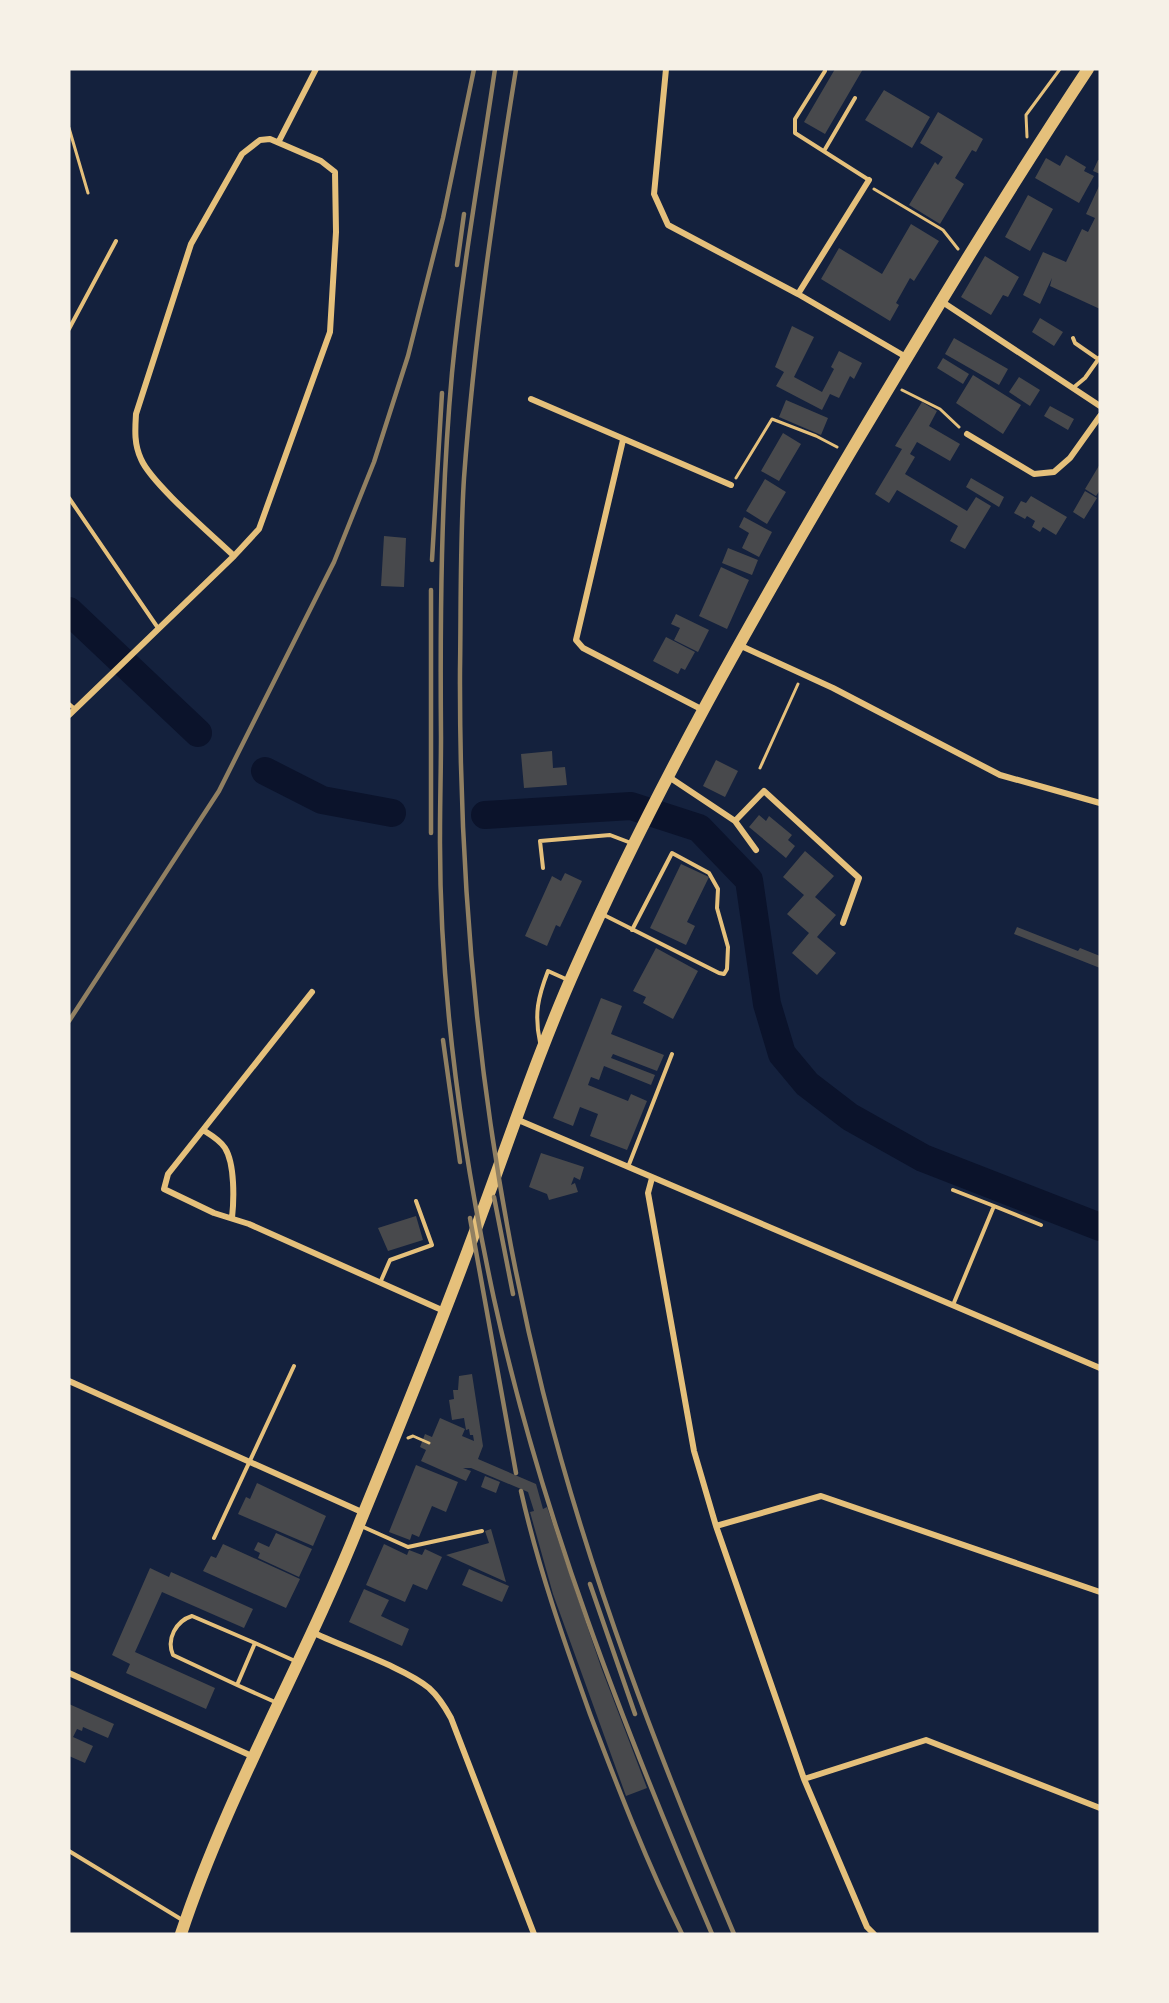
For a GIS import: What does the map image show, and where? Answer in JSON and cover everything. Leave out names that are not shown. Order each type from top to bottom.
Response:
[{"type":"main road","points":[[183,1928],[210,1854],[362,1519],[542,1052],[571,981],[635,844],[739,645],[849,454],[906,357],[1038,144],[1088,69]]},
{"type":"street","points":[[279,141],[316,69]]},
{"type":"street","points":[[666,69],[654,194],[668,225],[798,294],[906,357]]},
{"type":"street","points":[[69,715],[72,707],[108,678],[234,556],[259,529],[330,332],[336,232],[335,172],[321,161],[279,141],[260,140],[242,154],[191,244],[136,414],[136,447],[148,472],[234,556]]},
{"type":"street","points":[[798,294],[868,182]]},
{"type":"street","points":[[941,301],[1100,406]]},
{"type":"street","points":[[531,399],[731,485]]},
{"type":"street","points":[[967,434],[1034,474],[1054,472],[1070,458],[1100,416]]},
{"type":"street","points":[[623,440],[576,640],[583,648],[704,711]]},
{"type":"street","points":[[739,645],[803,674],[1000,775],[1100,803]]},
{"type":"street","points":[[669,777],[735,821],[756,850]]},
{"type":"street","points":[[735,821],[764,790],[859,878],[843,923]]},
{"type":"street","points":[[312,992],[168,1174],[164,1189],[195,1205],[232,1218],[444,1311]]},
{"type":"street","points":[[516,1119],[1100,1368]]},
{"type":"street","points":[[203,1130],[219,1141],[227,1153],[235,1199],[232,1218]]},
{"type":"street","points":[[652,1178],[648,1193],[694,1451],[716,1526],[804,1779],[833,1853],[867,1927],[873,1934]]},
{"type":"street","points":[[69,1381],[251,1461],[362,1519]]},
{"type":"street","points":[[716,1526],[821,1496],[1100,1592]]},
{"type":"street","points":[[311,1632],[406,1675],[429,1688],[442,1701],[451,1718],[534,1934]]},
{"type":"street","points":[[69,1673],[255,1757]]},
{"type":"street","points":[[804,1779],[926,1740],[1100,1808]]},
{"type":"lane","points":[[825,71],[795,118],[795,133],[868,182]]},
{"type":"lane","points":[[824,151],[855,98]]},
{"type":"lane","points":[[69,329],[116,241]]},
{"type":"lane","points":[[1073,338],[1075,343],[1099,358],[1085,378],[1073,388]]},
{"type":"lane","points":[[69,498],[158,628]]},
{"type":"lane","points":[[543,868],[540,841],[610,835],[635,844]]},
{"type":"lane","points":[[602,914],[632,930],[719,973],[724,974],[727,969],[728,947],[717,908],[718,889],[709,873],[679,855],[672,853],[632,930]]},
{"type":"lane","points":[[542,1052],[535,1020],[537,1000],[548,971],[571,981]]},
{"type":"lane","points":[[628,1167],[672,1054]]},
{"type":"lane","points":[[953,1190],[1041,1225]]},
{"type":"lane","points":[[380,1284],[390,1260],[432,1245],[416,1201]]},
{"type":"lane","points":[[953,1305],[994,1206]]},
{"type":"lane","points":[[214,1538],[294,1366]]},
{"type":"lane","points":[[362,1519],[408,1547],[482,1531]]},
{"type":"lane","points":[[279,1703],[173,1655],[170,1642],[174,1630],[182,1619],[192,1616],[298,1663]]},
{"type":"lane","points":[[237,1685],[255,1643]]},
{"type":"lane","points":[[69,1851],[183,1928]]},
{"type":"path","points":[[1038,144],[1026,136],[1026,115],[1060,69]]},
{"type":"path","points":[[69,128],[88,193]]},
{"type":"path","points":[[868,182],[943,230],[966,260]]},
{"type":"path","points":[[890,384],[940,409],[967,434]]},
{"type":"path","points":[[731,485],[772,419],[816,436],[849,454]]},
{"type":"path","points":[[760,768],[803,674]]},
{"type":"path","points":[[413,1436],[429,1443]]},
{"type":"building","points":[[835,69],[863,69],[825,134],[804,122]]},
{"type":"building","points":[[884,90],[930,117],[912,148],[865,120]]},
{"type":"building","points":[[938,112],[983,139],[976,152],[972,150],[955,178],[964,184],[940,224],[909,205],[935,162],[938,165],[943,157],[920,143]]},
{"type":"building","points":[[1066,155],[1086,167],[1084,171],[1094,176],[1079,203],[1035,178],[1046,158],[1060,166]]},
{"type":"building","points":[[1100,160],[1100,174],[1093,171]]},
{"type":"building","points":[[1100,184],[1100,309],[1050,286],[1052,278],[1040,304],[1023,295],[1043,252],[1066,262],[1082,229],[1088,232],[1095,218],[1086,214]]},
{"type":"building","points":[[1028,195],[1053,209],[1030,251],[1005,237]]},
{"type":"building","points":[[911,224],[939,241],[914,281],[910,278],[896,303],[899,305],[890,321],[821,279],[839,248],[882,274]]},
{"type":"building","points":[[985,256],[1019,277],[1008,297],[1003,295],[991,315],[961,297]]},
{"type":"building","points":[[1040,318],[1063,332],[1054,346],[1032,332]]},
{"type":"building","points":[[792,326],[814,337],[794,377],[822,392],[834,369],[831,367],[839,351],[862,363],[854,379],[850,376],[839,398],[830,394],[822,410],[776,386],[784,372],[775,367]]},
{"type":"building","points":[[954,338],[1008,369],[999,385],[945,354]]},
{"type":"building","points":[[943,358],[969,374],[963,384],[937,368]]},
{"type":"building","points":[[973,375],[1021,405],[1003,434],[956,403]]},
{"type":"building","points":[[1019,377],[1040,390],[1030,406],[1009,392]]},
{"type":"building","points":[[786,400],[828,418],[821,435],[779,417]]},
{"type":"building","points":[[922,402],[937,411],[929,426],[960,444],[950,461],[917,442],[910,454],[915,457],[905,474],[967,511],[976,497],[991,506],[965,549],[950,541],[958,526],[897,490],[889,503],[875,494],[902,449],[895,446]]},
{"type":"building","points":[[1050,406],[1074,419],[1068,430],[1044,416]]},
{"type":"building","points":[[783,433],[801,444],[779,481],[761,471]]},
{"type":"building","points":[[1100,464],[1100,490],[1096,496],[1085,489]]},
{"type":"building","points":[[971,478],[1004,497],[999,507],[966,487]]},
{"type":"building","points":[[765,479],[786,492],[767,524],[746,511]]},
{"type":"building","points":[[1085,491],[1097,498],[1084,519],[1073,512]]},
{"type":"building","points":[[1031,496],[1067,517],[1056,535],[1043,527],[1040,532],[1032,527],[1035,521],[1027,516],[1025,519],[1014,513],[1021,501],[1026,503]]},
{"type":"building","points":[[744,517],[772,532],[759,557],[742,548],[749,533],[739,527]]},
{"type":"building","points":[[384,536],[406,538],[404,587],[381,586]]},
{"type":"building","points":[[728,548],[758,560],[752,575],[722,563]]},
{"type":"building","points":[[721,567],[749,580],[727,629],[699,616]]},
{"type":"building","points":[[676,614],[709,630],[698,652],[674,640],[680,628],[671,624]]},
{"type":"building","points":[[666,637],[695,652],[685,670],[681,668],[678,674],[653,661]]},
{"type":"building","points":[[552,751],[553,768],[565,767],[567,785],[524,788],[521,754]]},
{"type":"building","points":[[716,760],[738,771],[725,797],[703,786]]},
{"type":"building","points":[[759,815],[766,821],[769,816],[792,835],[788,840],[795,846],[786,858],[749,827]]},
{"type":"building","points":[[805,851],[834,876],[815,897],[836,915],[817,937],[836,953],[817,975],[792,953],[809,933],[787,914],[804,895],[783,877]]},
{"type":"building","points":[[681,864],[709,877],[687,922],[695,926],[686,945],[650,928]]},
{"type":"building","points":[[565,873],[582,881],[560,927],[556,925],[547,946],[525,936],[552,876],[561,881]]},
{"type":"building","points":[[1017,927],[1078,951],[1080,948],[1100,956],[1100,968],[1014,934]]},
{"type":"building","points":[[656,948],[698,971],[673,1019],[643,1003],[646,997],[633,991]]},
{"type":"building","points":[[601,998],[622,1006],[611,1034],[664,1055],[657,1071],[613,1054],[611,1058],[655,1075],[651,1085],[604,1066],[599,1080],[591,1077],[588,1085],[628,1101],[631,1094],[647,1101],[627,1150],[590,1136],[598,1114],[580,1107],[573,1126],[553,1118]]},
{"type":"building","points":[[541,1153],[584,1167],[580,1180],[574,1177],[571,1185],[575,1183],[578,1192],[549,1200],[547,1194],[529,1187]]},
{"type":"building","points":[[416,1216],[423,1240],[388,1251],[378,1228]]},
{"type":"building","points":[[472,1374],[483,1446],[478,1459],[536,1484],[543,1509],[547,1507],[601,1667],[647,1788],[626,1796],[553,1594],[530,1512],[534,1511],[528,1492],[471,1468],[463,1468],[471,1471],[466,1481],[421,1461],[426,1450],[420,1447],[425,1434],[432,1437],[440,1418],[465,1429],[462,1436],[474,1441],[469,1429],[466,1430],[464,1418],[452,1420],[449,1400],[454,1399],[453,1390],[458,1390],[459,1376]]},
{"type":"building","points":[[416,1465],[458,1482],[446,1512],[432,1506],[419,1537],[412,1534],[410,1540],[389,1532]]},
{"type":"building","points":[[485,1476],[500,1482],[496,1493],[481,1487]]},
{"type":"building","points":[[257,1483],[326,1516],[313,1546],[238,1514],[246,1497],[250,1499]]},
{"type":"building","points":[[491,1529],[506,1582],[446,1555],[489,1543],[485,1531]]},
{"type":"building","points":[[276,1533],[312,1549],[299,1577],[258,1558],[260,1553],[254,1550],[258,1542],[269,1547]]},
{"type":"building","points":[[223,1544],[300,1579],[286,1608],[203,1571],[211,1556],[216,1558]]},
{"type":"building","points":[[384,1544],[407,1555],[409,1550],[422,1555],[425,1549],[442,1557],[427,1590],[413,1584],[405,1602],[366,1585]]},
{"type":"building","points":[[150,1568],[169,1577],[171,1572],[253,1609],[244,1628],[162,1592],[135,1652],[215,1688],[206,1709],[126,1673],[130,1664],[112,1655]]},
{"type":"building","points":[[469,1569],[509,1586],[502,1602],[462,1585]]},
{"type":"building","points":[[364,1589],[389,1600],[381,1616],[409,1629],[402,1646],[349,1622]]},
{"type":"building","points":[[69,1704],[114,1724],[108,1738],[83,1727],[82,1731],[77,1729],[73,1737],[93,1746],[85,1763],[69,1756]]},
{"type":"waterway","points":[[69,611],[198,733]]},
{"type":"waterway","points":[[265,771],[322,800],[392,813]]},
{"type":"waterway","points":[[485,815],[631,806],[699,828],[749,880],[767,1004],[782,1054],[807,1084],[850,1117],[923,1158],[1100,1227]]},
{"type":"railway","points":[[69,1021],[219,791],[334,562],[374,462],[408,356],[443,218],[474,69]]},
{"type":"railway","points":[[495,69],[456,335],[443,509],[440,833],[448,1008],[463,1126],[482,1242],[514,1381],[536,1462],[561,1542],[617,1700],[712,1934]]},
{"type":"railway","points":[[516,69],[479,324],[468,427],[461,550],[460,670],[464,852],[479,1033],[505,1214],[522,1303],[562,1461],[604,1599],[628,1666],[679,1801],[734,1934]]},
{"type":"railway","points":[[457,265],[464,214]]},
{"type":"railway","points":[[432,560],[442,393]]},
{"type":"railway","points":[[431,590],[431,833]]},
{"type":"railway","points":[[443,1040],[460,1162]]},
{"type":"railway","points":[[494,1197],[513,1294]]},
{"type":"railway","points":[[470,1218],[516,1473]]},
{"type":"railway","points":[[521,1491],[543,1576],[590,1714],[645,1853],[682,1934]]},
{"type":"railway","points":[[590,1584],[635,1714]]}]
